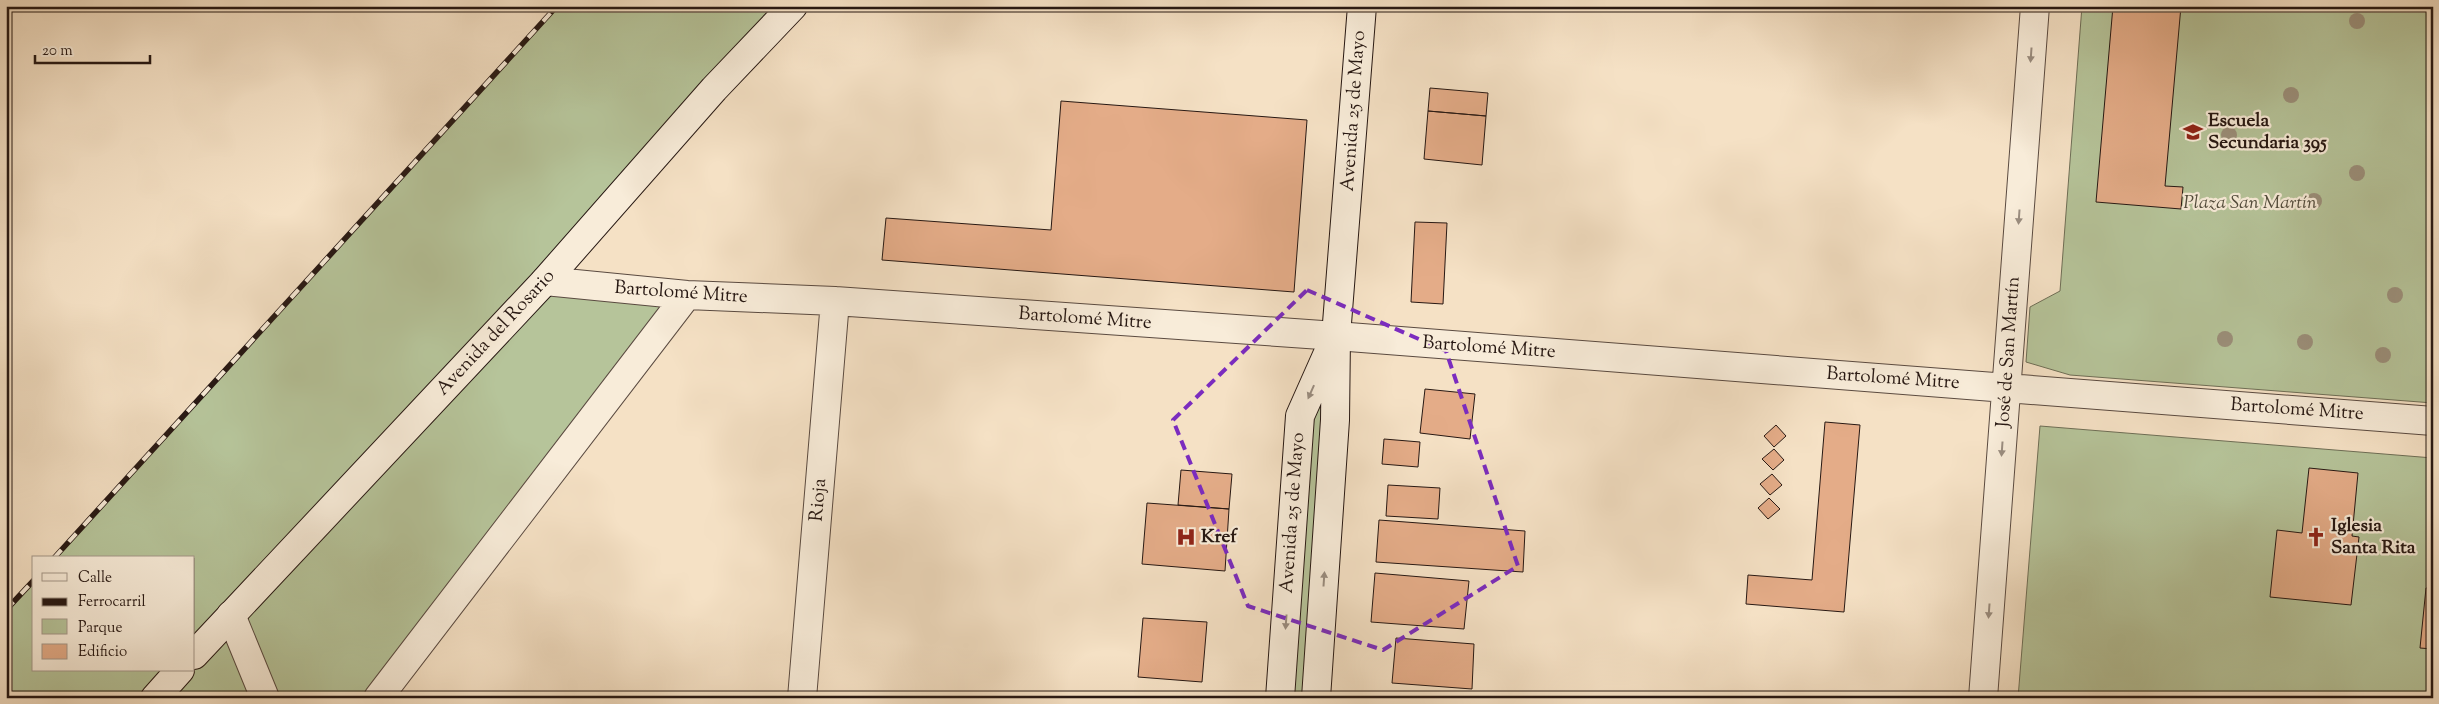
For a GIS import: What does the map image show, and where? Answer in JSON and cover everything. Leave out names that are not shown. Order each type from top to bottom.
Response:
[{"type":"street","name":"Avenida del Rosario","points":[[195,654],[545,281],[714,89],[793,6]]},
{"type":"street","name":"Avenida 25 de Mayo","points":[[1316,698],[1335,420],[1336,336],[1362,6]]},
{"type":"street","name":"José de San Martín","points":[[1983,698],[2034,6]]},
{"type":"street","name":"Bartolomé Mitre","points":[[545,281],[687,295],[835,301],[1336,336],[2433,420]]},
{"type":"street","points":[[378,698],[687,295]]},
{"type":"street","name":"Rioja","points":[[802,698],[835,301]]},
{"type":"street","name":"Avenida 25 de Mayo","points":[[1280,698],[1300,416],[1336,336]]},
{"type":"street","points":[[231,615],[265,698]]},
{"type":"street","points":[[155,698],[178,672]]},
{"type":"highlighted area","points":[[1307,290],[1446,351],[1518,566],[1383,650],[1248,606],[1173,420]]},
{"type":"green space","points":[[557,6],[793,6],[545,281],[687,295],[378,698],[6,698],[6,610],[32,582],[32,672],[195,672],[195,556],[56,556]]},
{"type":"green space","name":"Plaza San Martín","points":[[2082,6],[2433,6],[2433,403],[2070,375],[2026,362],[2030,307],[2060,291]]},
{"type":"green space","points":[[1336,336],[1316,698],[1280,698],[1300,416]]},
{"type":"green space","points":[[2040,426],[2433,458],[2433,698],[2018,698]]},
{"type":"building","points":[[2113,6],[2181,6],[2165,186],[2183,187],[2181,209],[2096,202]]},
{"type":"building","points":[[1430,88],[1488,93],[1486,116],[1428,111]]},
{"type":"building","points":[[1061,101],[1307,120],[1294,292],[882,260],[886,218],[1051,230]]},
{"type":"building","points":[[1428,111],[1486,116],[1482,165],[1424,159]]},
{"type":"building","points":[[1415,222],[1447,223],[1443,304],[1411,302]]},
{"type":"building","points":[[1425,389],[1475,394],[1470,439],[1420,433]]},
{"type":"building","points":[[1825,422],[1860,425],[1844,612],[1746,604],[1748,575],[1812,580]]},
{"type":"building","points":[[1776,425],[1786,436],[1774,447],[1764,436]]},
{"type":"building","points":[[1384,439],[1420,442],[1418,467],[1382,464]]},
{"type":"building","points":[[1774,449],[1784,460],[1773,470],[1762,459]]},
{"type":"building","name":"Iglesia Santa Rita","points":[[2309,468],[2358,473],[2352,536],[2359,537],[2351,605],[2270,597],[2277,530],[2302,533]]},
{"type":"building","points":[[1181,470],[1232,474],[1229,509],[1178,505]]},
{"type":"building","points":[[1772,474],[1782,485],[1770,495],[1760,484]]},
{"type":"building","points":[[1388,485],[1440,488],[1438,519],[1386,516]]},
{"type":"building","points":[[1769,498],[1780,509],[1768,519],[1758,508]]},
{"type":"building","name":"Kref","points":[[1147,503],[1229,509],[1225,571],[1142,564]]},
{"type":"building","points":[[1379,520],[1525,531],[1523,572],[1376,562]]},
{"type":"building","points":[[1375,573],[1469,581],[1464,629],[1371,622]]},
{"type":"building","points":[[2426,588],[2433,588],[2433,649],[2420,648]]},
{"type":"building","points":[[1143,618],[1207,622],[1202,682],[1138,677]]},
{"type":"building","points":[[1396,638],[1474,644],[1472,689],[1392,683]]},
{"type":"railway","points":[[56,556],[557,6]]},
{"type":"railway","points":[[6,610],[32,582]]},
{"type":"place","name":"Escuela Secundaria 395","points":[[2193,132]]},
{"type":"place","name":"Kref","points":[[1186,537]]},
{"type":"place","name":"Iglesia Santa Rita","points":[[2316,537]]}]
